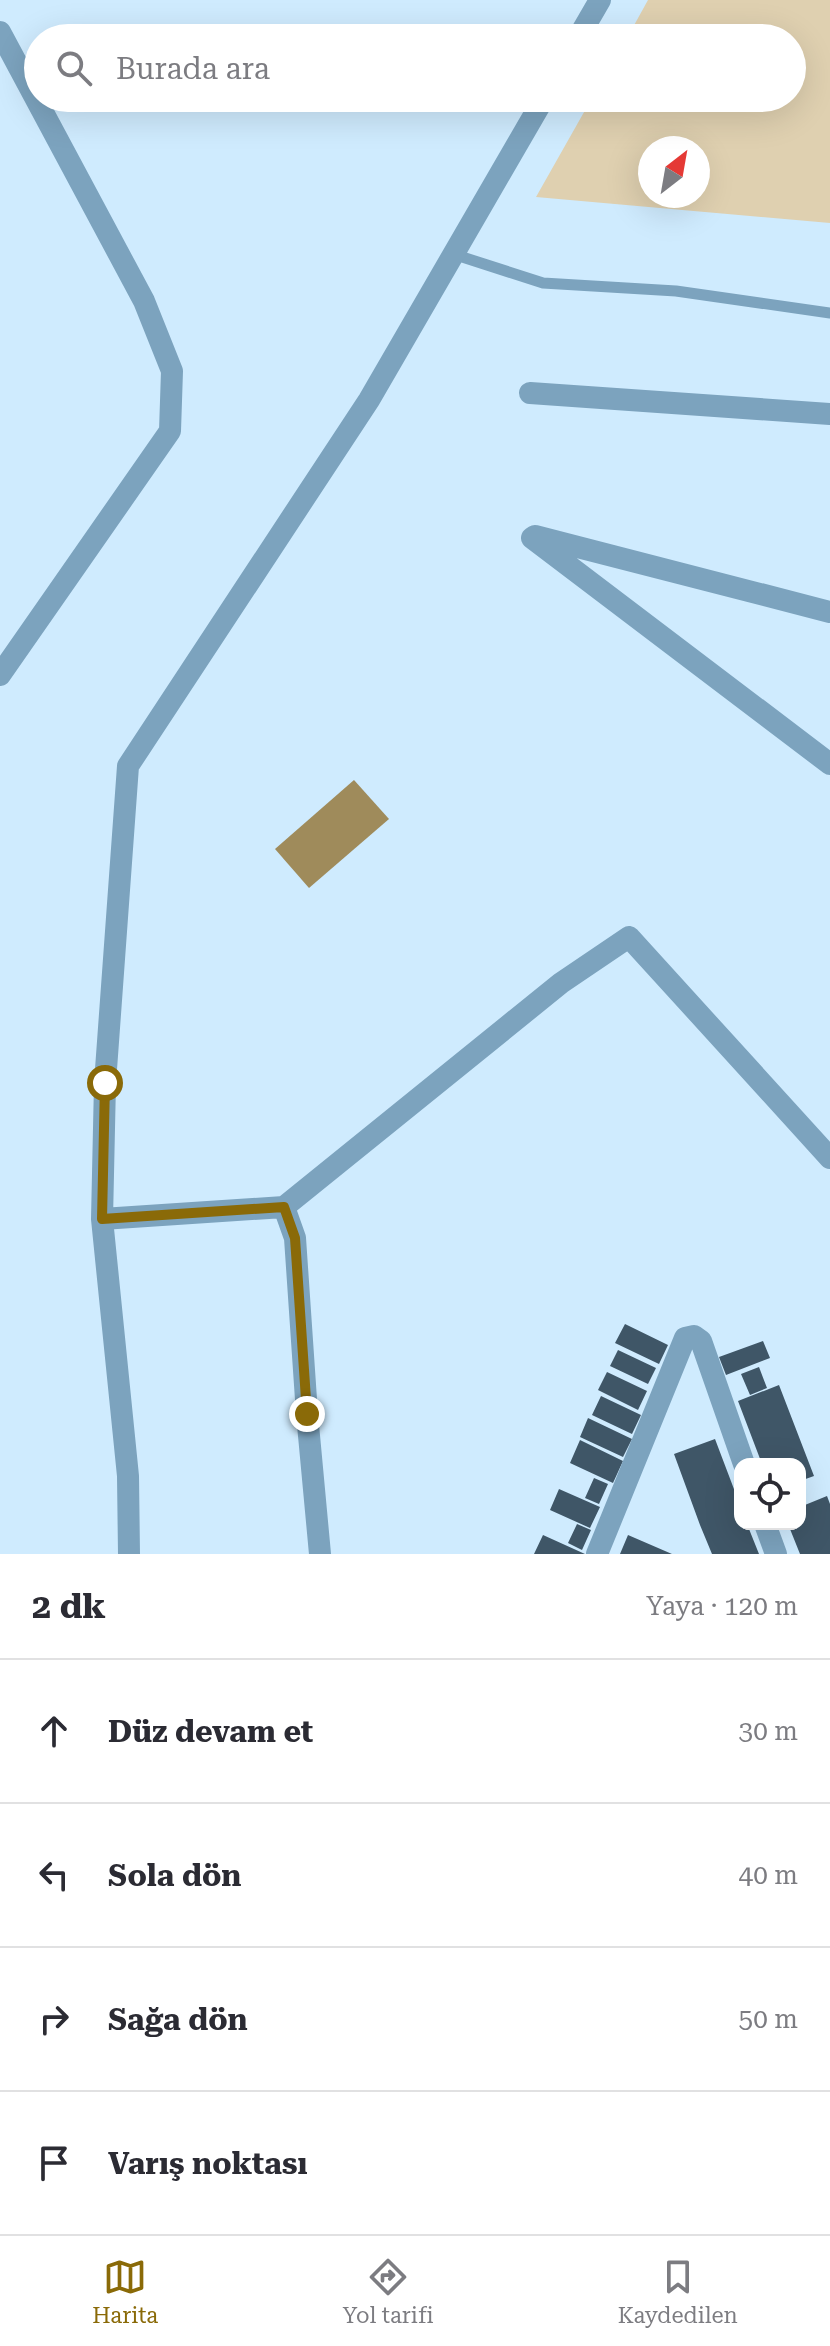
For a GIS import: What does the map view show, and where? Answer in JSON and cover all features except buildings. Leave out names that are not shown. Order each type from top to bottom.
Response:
[{"type":"street","points":[[586,24],[600,0]]},
{"type":"street","points":[[0,32],[24,77]]},
{"type":"street","points":[[0,675],[170,431],[172,371],[144,301],[43,112]]},
{"type":"street","points":[[129,1554],[128,1476],[102,1219],[105,1083],[128,766],[369,400],[536,112]]},
{"type":"street","points":[[530,393],[830,414]]},
{"type":"street","points":[[830,612],[535,536],[532,538],[830,764]]},
{"type":"street","points":[[102,1219],[284,1207],[561,983],[629,937],[830,1158]]},
{"type":"street","points":[[284,1207],[295,1238],[320,1554]]},
{"type":"street","points":[[597,1554],[685,1338],[694,1336],[701,1341],[742,1458]]},
{"type":"street","points":[[767,1530],[776,1554]]},
{"type":"lane","points":[[453,254],[543,283],[676,291],[830,313]]},
{"type":"shaded area","points":[[648,0],[830,0],[830,223],[660,208],[710,208],[710,136],[638,136],[638,206],[536,197],[584,112],[806,112],[806,24],[635,24]]},
{"type":"shaded area","points":[[354,780],[389,819],[309,888],[275,849]]},
{"type":"route","points":[[105,1083],[102,1219],[284,1207],[295,1238],[307,1414]]}]
